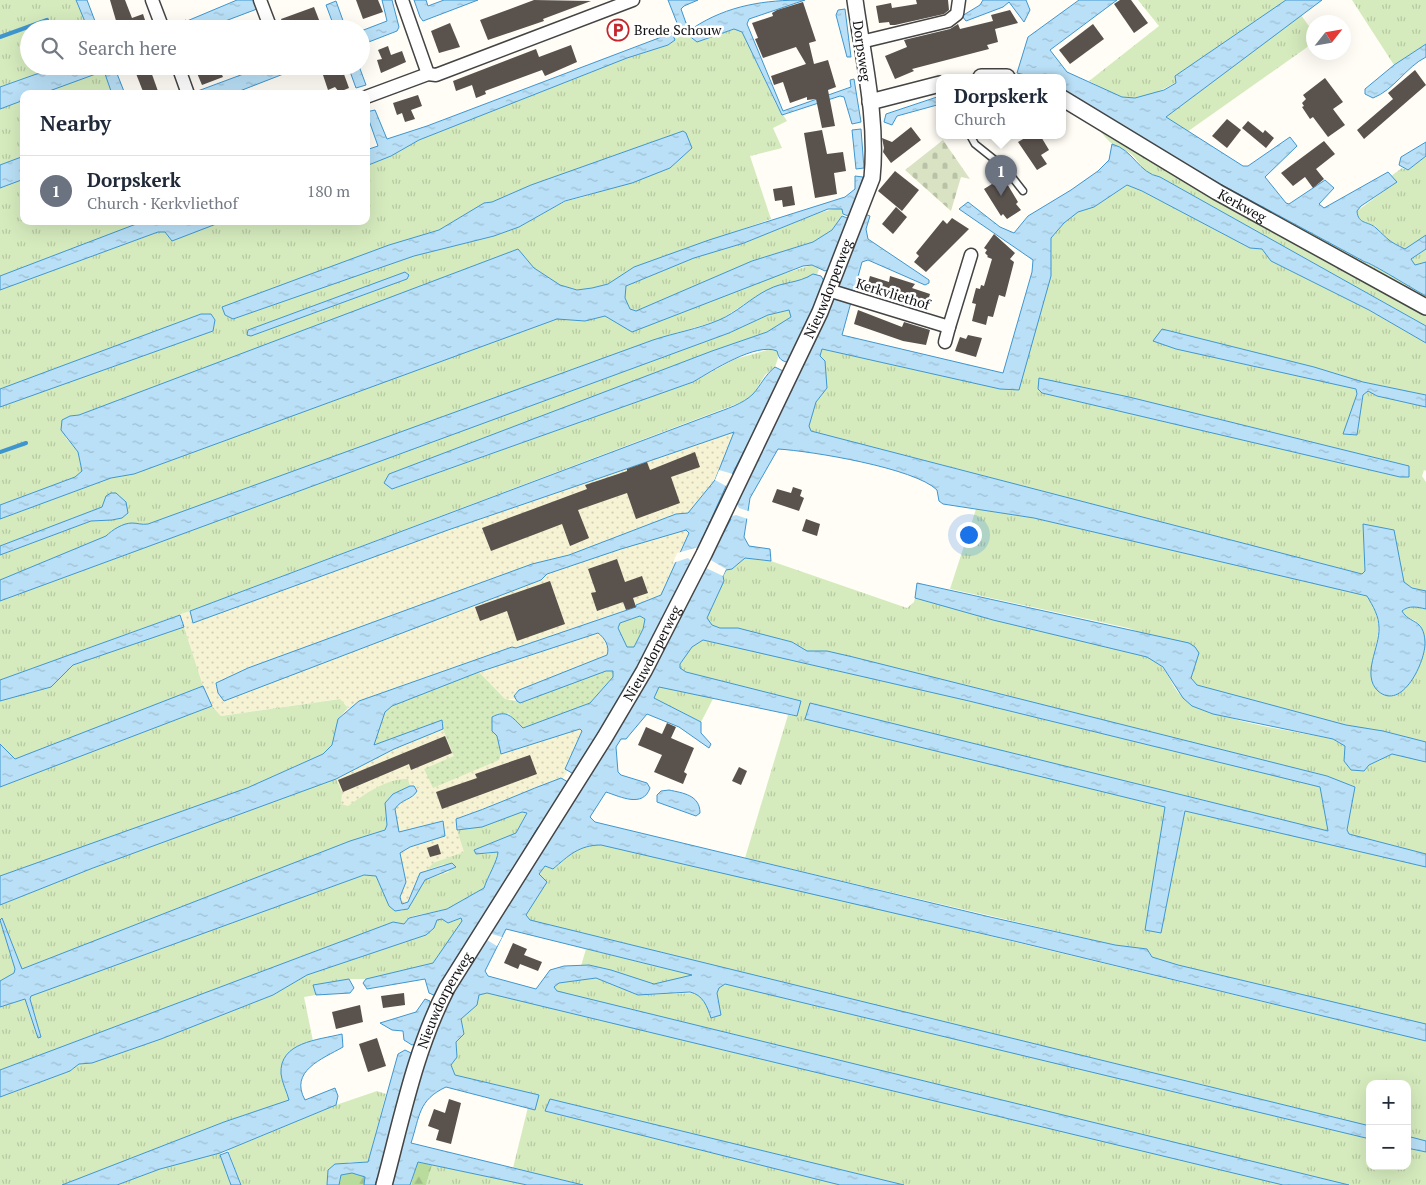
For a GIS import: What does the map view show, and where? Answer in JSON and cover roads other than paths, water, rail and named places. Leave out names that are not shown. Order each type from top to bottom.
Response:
[{"type":"street","points":[[152,0],[160,20]]},
{"type":"street","points":[[260,0],[268,20]]},
{"type":"street","points":[[402,0],[428,74]]},
{"type":"street","points":[[370,96],[428,74],[436,75],[633,0]]},
{"type":"street","name":"Dorpsweg","points":[[855,0],[870,102]]},
{"type":"street","points":[[861,42],[948,22],[958,14],[959,0]]},
{"type":"street","points":[[181,75],[187,90]]},
{"type":"street","points":[[870,102],[936,85]]},
{"type":"street","name":"Kerkweg","points":[[1066,100],[1217,192],[1426,307]]},
{"type":"street","name":"Nieuwdorperweg","points":[[384,1185],[416,1064],[431,1018],[447,988],[644,671],[704,554],[820,312],[872,178],[874,156],[870,102]]},
{"type":"street","points":[[945,342],[971,255]]},
{"type":"street","name":"Kerkvliethof","points":[[828,290],[949,327]]},
{"type":"lane","points":[[972,139],[975,144],[1005,168],[1023,191]]},
{"type":"water","points":[[76,0],[87,0],[95,20],[84,20]]},
{"type":"water","points":[[237,0],[254,0],[257,9],[228,20],[189,20]]},
{"type":"water","points":[[382,0],[392,0],[399,27],[397,31],[370,42],[370,28],[387,21]]},
{"type":"water","points":[[414,0],[426,0],[428,6],[444,0],[478,0],[423,21]]},
{"type":"water","points":[[668,0],[698,0],[681,9],[686,23],[693,28],[720,14],[747,5],[805,0],[749,19],[747,24],[783,111],[851,87],[850,80],[854,79],[861,122],[852,124],[844,97],[840,96],[782,115],[742,32],[734,29],[697,42],[679,28]]},
{"type":"water","points":[[983,0],[1026,0],[1030,10],[1024,22],[1009,2],[1003,7],[966,21],[962,16],[980,5]]},
{"type":"water","points":[[1079,0],[1117,0],[1050,50],[1067,72],[1122,97],[1135,98],[1164,90],[1176,83],[1175,76],[1286,0],[1322,0],[1166,117],[1243,166],[1248,166],[1290,137],[1297,146],[1265,177],[1286,203],[1289,204],[1325,180],[1334,188],[1319,204],[1324,208],[1388,172],[1397,182],[1361,206],[1357,211],[1359,219],[1373,226],[1389,240],[1405,249],[1426,235],[1426,249],[1411,259],[1415,265],[1426,262],[1426,296],[1224,186],[1066,94],[1066,74],[1017,73],[1028,37]]},
{"type":"water","points":[[336,1],[343,20],[332,20],[326,5]]},
{"type":"water","points":[[845,9],[851,57],[847,57],[836,15],[838,10]]},
{"type":"water","points":[[672,33],[675,40],[668,45],[627,58],[419,140],[391,156],[370,164],[370,149],[378,146],[370,123],[370,111],[375,110],[387,139],[427,126]]},
{"type":"water","points":[[1426,44],[1426,57],[1412,66],[1387,90],[1373,98],[1365,94],[1365,89],[1394,65]]},
{"type":"water","points":[[34,75],[93,75],[52,90],[20,90],[20,102],[0,109],[0,87]]},
{"type":"water","points":[[105,75],[118,75],[123,90],[111,90]]},
{"type":"water","points":[[241,75],[281,75],[242,90],[200,90]]},
{"type":"water","points":[[351,75],[362,75],[366,85],[356,88]]},
{"type":"water","points":[[936,97],[936,105],[897,116],[892,125],[884,122],[886,114]]},
{"type":"water","points":[[861,129],[864,168],[856,169],[852,130]]},
{"type":"water","points":[[683,131],[686,133],[692,148],[670,168],[632,183],[565,201],[519,227],[494,236],[414,256],[233,319],[225,315],[222,307],[389,245],[439,230],[484,203],[492,202],[531,185]]},
{"type":"water","points":[[1426,142],[1426,156],[1408,170],[1399,165],[1401,157]]},
{"type":"water","points":[[1112,144],[1119,147],[1126,151],[1146,171],[1160,177],[1426,326],[1426,343],[1369,310],[1271,261],[1262,249],[1250,248],[1127,185],[1094,207],[1078,212],[1064,223],[1051,238],[1051,276],[1019,390],[1000,389],[822,349],[820,356],[825,361],[827,388],[816,402],[809,426],[811,431],[1362,574],[1365,571],[1363,524],[1394,530],[1404,582],[1412,588],[1426,591],[1426,609],[1410,607],[1402,611],[1419,625],[1424,634],[1424,650],[1411,682],[1396,695],[1387,696],[1378,691],[1373,684],[1371,669],[1379,636],[1379,624],[1367,596],[1034,518],[943,504],[939,501],[937,490],[925,482],[908,475],[862,462],[793,450],[778,449],[750,498],[744,537],[749,546],[770,549],[771,561],[745,558],[732,569],[726,570],[723,576],[724,581],[707,618],[712,625],[720,628],[738,628],[792,642],[807,651],[827,651],[853,657],[1327,776],[1355,787],[1347,830],[1349,834],[1426,854],[1426,867],[1185,811],[1161,933],[1145,930],[1165,807],[805,719],[810,703],[1328,831],[1320,787],[969,701],[703,640],[692,647],[680,664],[680,668],[686,672],[801,701],[797,716],[659,687],[654,698],[701,722],[701,733],[711,744],[709,748],[679,727],[647,714],[626,739],[621,739],[616,747],[618,772],[621,775],[647,783],[650,788],[647,794],[642,798],[631,799],[606,792],[590,817],[595,822],[990,917],[1115,945],[1147,949],[1152,957],[1178,965],[1426,1024],[1426,1041],[1014,941],[601,845],[580,849],[553,869],[545,866],[539,874],[547,882],[526,915],[530,920],[1366,1125],[1366,1138],[725,984],[719,988],[717,993],[721,1015],[711,1018],[701,998],[690,992],[638,995],[596,978],[559,983],[554,987],[557,991],[1349,1185],[1283,1185],[487,993],[479,995],[477,1005],[461,1019],[464,1034],[456,1042],[457,1057],[451,1065],[455,1075],[539,1095],[535,1110],[446,1087],[430,1097],[425,1103],[411,1143],[583,1185],[527,1185],[418,1162],[410,1185],[391,1185],[413,1097],[443,1004],[686,602],[731,519],[729,517],[838,283],[865,214],[870,216],[866,229],[868,239],[929,280],[929,283],[925,285],[868,260],[862,262],[842,335],[1003,373],[1032,272],[1033,260],[959,209],[968,202],[1000,227],[1014,233],[1028,216],[1098,171],[1109,160]],"holes":[[[506,929],[692,975],[654,984],[589,965],[564,966],[550,970],[536,989],[488,976],[485,971]]]},
{"type":"water","points":[[20,158],[20,180],[0,188],[0,165]]},
{"type":"water","points":[[855,176],[863,177],[851,217],[843,214],[842,209],[828,209],[744,243],[694,258],[626,286],[625,298],[630,309],[636,311],[752,261],[813,242],[832,230],[842,216],[850,219],[829,269],[825,271],[812,265],[803,266],[632,332],[605,316],[585,321],[557,319],[134,474],[111,478],[0,519],[0,505],[75,477],[82,471],[78,452],[61,430],[62,420],[70,416],[79,415],[518,249],[534,268],[560,285],[577,290],[608,284],[634,267],[709,240],[845,197],[855,189]]},
{"type":"water","points":[[134,225],[214,225],[172,241],[165,232],[158,232],[0,290],[0,276]]},
{"type":"water","points":[[405,272],[409,275],[407,279],[251,336],[247,335],[248,330]]},
{"type":"water","points":[[813,274],[821,276],[824,281],[790,363],[781,360],[777,351],[768,349],[758,350],[734,359],[693,382],[392,489],[384,483],[389,474],[712,351],[767,332],[791,317],[789,310],[768,315],[729,333],[0,601],[0,580],[106,536],[121,526],[129,523],[148,524],[653,340],[711,323],[725,317],[767,290]]},
{"type":"water","points":[[201,314],[211,314],[215,320],[213,331],[0,407],[0,389]]},
{"type":"water","points":[[1162,329],[1314,367],[1363,382],[1426,395],[1426,407],[1377,396],[1368,391],[1363,395],[1357,435],[1343,434],[1357,394],[1356,389],[1176,349],[1153,341]]},
{"type":"water","points":[[775,367],[785,372],[726,486],[692,562],[635,673],[576,772],[572,773],[565,769],[582,731],[580,729],[501,754],[497,736],[492,731],[492,717],[502,714],[509,715],[523,728],[590,703],[613,677],[613,671],[606,671],[520,703],[514,696],[519,690],[607,655],[606,643],[598,633],[479,672],[392,706],[385,712],[374,745],[442,720],[443,729],[394,749],[336,779],[93,868],[0,905],[0,876],[247,788],[323,754],[332,745],[338,719],[359,701],[512,647],[516,648],[636,607],[636,605],[661,595],[689,533],[686,530],[621,549],[547,574],[541,580],[224,701],[218,693],[216,683],[248,668],[532,564],[569,555],[676,514],[688,513],[715,480],[734,432],[448,530],[193,623],[190,611],[729,408],[744,401],[753,394]],"holes":[[[640,616],[645,619],[643,629],[634,647],[627,647],[618,628],[620,623]]]},
{"type":"water","points":[[1039,378],[1129,397],[1409,466],[1409,477],[1400,477],[1042,393],[1038,389]]},
{"type":"water","points":[[116,493],[126,502],[128,513],[122,518],[91,521],[0,555],[0,546],[102,507],[106,496]]},
{"type":"water","points":[[917,583],[1189,643],[1199,653],[1191,678],[1197,685],[1346,725],[1383,731],[1426,742],[1426,762],[1392,754],[1369,765],[1364,771],[1351,770],[1344,761],[1345,746],[1333,739],[1213,714],[1192,706],[1183,698],[1163,667],[1147,657],[993,620],[915,598]]},
{"type":"water","points":[[180,615],[184,627],[73,665],[51,687],[0,701],[0,680]]},
{"type":"water","points":[[203,686],[212,706],[0,787],[0,744],[15,759]]},
{"type":"water","points":[[561,778],[568,782],[541,826],[538,827],[523,852],[522,859],[436,996],[429,993],[425,979],[367,989],[363,983],[366,979],[433,963],[462,921],[461,918],[448,923],[442,919],[437,920],[434,928],[426,935],[307,975],[273,995],[161,1039],[92,1063],[79,1064],[70,1071],[0,1097],[0,1070],[393,922],[404,924],[409,918],[447,909],[484,888],[498,852],[476,854],[474,850],[516,833],[527,813],[522,812],[482,827],[457,830],[456,819]]},
{"type":"water","points":[[414,786],[417,791],[395,809],[399,832],[443,821],[445,836],[410,847],[400,853],[406,882],[400,897],[402,904],[408,902],[420,873],[452,863],[456,867],[425,880],[408,909],[395,911],[389,906],[376,876],[364,875],[31,996],[30,999],[41,1037],[38,1038],[25,999],[0,1007],[0,981],[14,973],[15,969],[0,920],[2,918],[22,969],[350,841],[385,830],[387,825],[385,803],[393,794]]},
{"type":"water","points":[[669,790],[690,796],[697,802],[700,813],[696,816],[657,802],[657,795],[661,791]]},
{"type":"water","points":[[349,979],[354,988],[350,993],[316,995],[313,985]]},
{"type":"water","points":[[425,999],[430,1001],[430,1004],[415,1044],[412,1045],[404,1040],[403,1031],[392,1030],[380,1023],[416,1012]]},
{"type":"water","points":[[342,1034],[343,1047],[310,1067],[301,1081],[301,1090],[305,1100],[335,1088],[338,1096],[336,1105],[220,1153],[160,1169],[117,1185],[62,1185],[224,1122],[289,1100],[281,1074],[282,1063],[286,1055],[302,1044]]},
{"type":"water","points":[[405,1050],[413,1054],[381,1175],[377,1178],[375,1185],[364,1185],[365,1177],[352,1173],[341,1175],[339,1185],[327,1185],[328,1170],[335,1164],[368,1162],[398,1054]]},
{"type":"water","points":[[550,1099],[904,1185],[840,1185],[545,1111]]},
{"type":"water","points":[[1411,1137],[1426,1141],[1426,1152],[1411,1149]]},
{"type":"water","points":[[228,1152],[241,1185],[231,1185],[220,1155]]},
{"type":"waterway","points":[[0,37],[20,30]]},
{"type":"waterway","points":[[0,452],[26,443]]},
{"type":"place","name":"Brede Schouw","points":[[618,30]]},
{"type":"place","name":"Dorpskerk","points":[[1001,196]]}]
